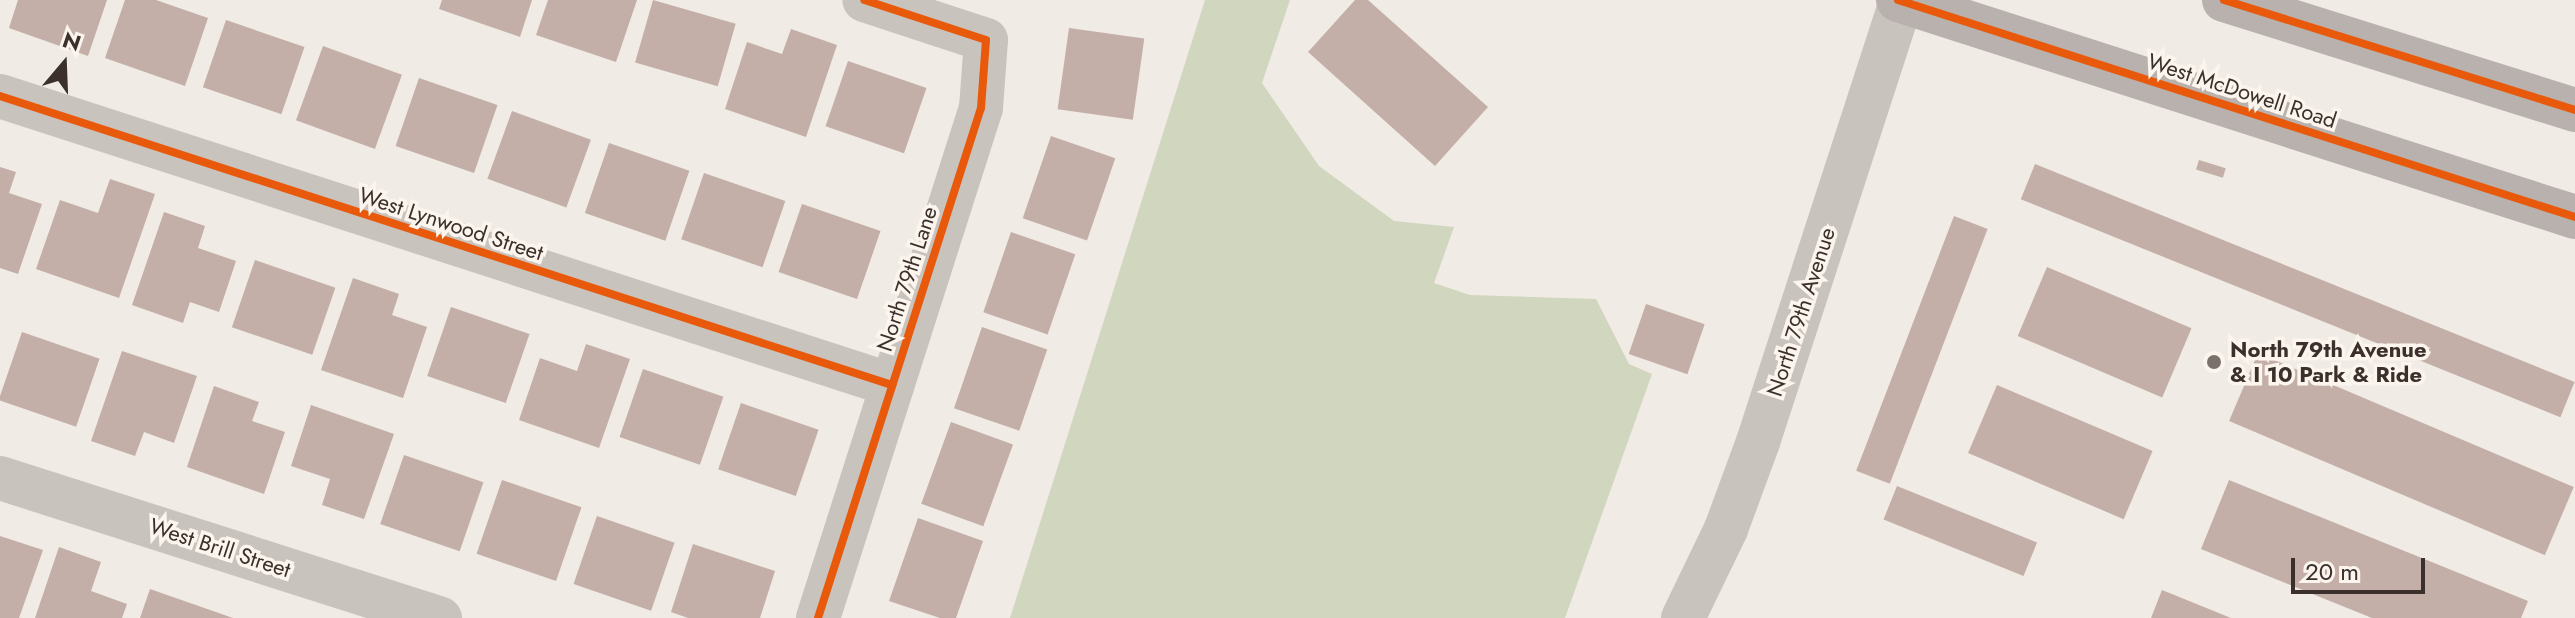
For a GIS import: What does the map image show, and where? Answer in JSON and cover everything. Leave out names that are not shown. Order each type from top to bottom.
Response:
[{"type":"main road","name":"West McDowell Road","points":[[1901,0],[2575,217]]},
{"type":"main road","points":[[2224,0],[2575,110]]},
{"type":"street","name":"North 79th Lane","points":[[818,618],[981,108],[986,40],[864,0]]},
{"type":"street","name":"North 79th Avenue","points":[[1683,618],[1726,529],[1758,442],[1901,0]]},
{"type":"street","name":"West Lynwood Street","points":[[0,96],[892,385]]},
{"type":"street","name":"West Brill Street","points":[[0,478],[440,618]]},
{"type":"green space","points":[[1205,0],[1290,0],[1262,83],[1319,166],[1394,221],[1454,227],[1434,283],[1470,295],[1596,299],[1629,364],[1652,374],[1565,618],[1010,618]]},
{"type":"building","points":[[18,0],[107,0],[88,56],[9,28]]},
{"type":"building","points":[[125,0],[156,0],[208,18],[185,86],[105,58]]},
{"type":"building","points":[[442,0],[532,0],[520,37],[439,9]]},
{"type":"building","points":[[548,0],[637,0],[616,62],[536,35]]},
{"type":"building","points":[[653,0],[736,24],[718,86],[635,62]]},
{"type":"building","points":[[1355,0],[1368,0],[1488,107],[1435,166],[1308,52]]},
{"type":"building","points":[[226,20],[304,47],[281,114],[203,87]]},
{"type":"building","points":[[1069,28],[1144,39],[1133,120],[1058,109]]},
{"type":"building","points":[[791,29],[837,45],[806,137],[725,109],[747,42],[782,54]]},
{"type":"building","points":[[323,46],[402,75],[375,149],[296,120]]},
{"type":"building","points":[[848,61],[926,88],[904,153],[826,126]]},
{"type":"building","points":[[419,78],[497,105],[474,173],[396,146]]},
{"type":"building","points":[[512,111],[591,140],[566,207],[487,179]]},
{"type":"building","points":[[1051,136],[1115,158],[1087,240],[1023,218]]},
{"type":"building","points":[[609,143],[689,171],[665,241],[585,213]]},
{"type":"building","points":[[2199,160],[2226,168],[2223,178],[2196,170]]},
{"type":"building","points":[[2035,164],[2575,382],[2560,417],[2021,199]]},
{"type":"building","points":[[0,167],[16,172],[9,193],[42,204],[18,274],[0,268]]},
{"type":"building","points":[[704,173],[785,201],[763,267],[681,239]]},
{"type":"building","points":[[110,179],[155,194],[119,298],[36,269],[60,200],[98,213]]},
{"type":"building","points":[[802,204],[880,231],[857,299],[779,272]]},
{"type":"building","points":[[164,212],[205,226],[198,248],[236,261],[219,312],[190,302],[183,323],[132,305]]},
{"type":"building","points":[[1954,216],[1988,229],[1890,484],[1856,471]]},
{"type":"building","points":[[1011,232],[1075,254],[1048,335],[983,312]]},
{"type":"building","points":[[255,260],[335,288],[312,355],[232,327]]},
{"type":"building","points":[[2047,267],[2192,328],[2162,397],[2018,336]]},
{"type":"building","points":[[353,278],[399,294],[392,315],[427,327],[403,398],[321,370]]},
{"type":"building","points":[[1646,304],[1705,324],[1687,374],[1629,354]]},
{"type":"building","points":[[451,307],[529,334],[506,403],[427,376]]},
{"type":"building","points":[[982,327],[1047,349],[1019,431],[954,408]]},
{"type":"building","points":[[22,332],[100,359],[76,427],[0,401]]},
{"type":"building","points":[[586,344],[630,359],[599,448],[519,420],[540,358],[577,371]]},
{"type":"building","points":[[122,351],[197,376],[174,443],[144,432],[135,456],[91,441]]},
{"type":"building","points":[[2258,353],[2574,487],[2545,555],[2229,421]]},
{"type":"building","points":[[643,369],[723,397],[700,465],[620,437]]},
{"type":"building","points":[[1997,385],[2153,451],[2124,519],[1968,453]]},
{"type":"building","points":[[214,386],[259,402],[252,421],[285,432],[264,494],[187,467]]},
{"type":"building","points":[[741,403],[819,430],[796,496],[718,469]]},
{"type":"building","points":[[311,405],[394,434],[364,519],[322,505],[330,479],[291,466]]},
{"type":"building","points":[[951,422],[1013,445],[983,526],[921,504]]},
{"type":"building","points":[[404,455],[483,482],[460,551],[380,524]]},
{"type":"building","points":[[502,480],[581,507],[556,581],[477,554]]},
{"type":"building","points":[[2229,480],[2528,601],[2521,618],[2372,618],[2201,549]]},
{"type":"building","points":[[1897,486],[2037,543],[2024,576],[1884,519]]},
{"type":"building","points":[[597,516],[675,543],[651,611],[574,584]]},
{"type":"building","points":[[918,518],[983,541],[956,618],[940,618],[889,601]]},
{"type":"building","points":[[0,536],[43,550],[19,618],[0,618]]},
{"type":"building","points":[[693,544],[775,571],[760,618],[688,618],[671,612]]},
{"type":"building","points":[[59,547],[101,562],[91,591],[127,604],[122,618],[35,618]]},
{"type":"building","points":[[150,589],[233,618],[140,618]]},
{"type":"building","points":[[2162,590],[2231,618],[2151,618]]},
{"type":"cycle path","points":[[818,618],[981,108],[986,40],[864,0]]},
{"type":"cycle path","points":[[1898,0],[2575,217]]},
{"type":"cycle path","points":[[2224,0],[2575,110]]},
{"type":"cycle path","points":[[0,96],[892,385]]},
{"type":"place","name":"North 79th Avenue & I 10 Park & Ride","points":[[2214,362]]}]
